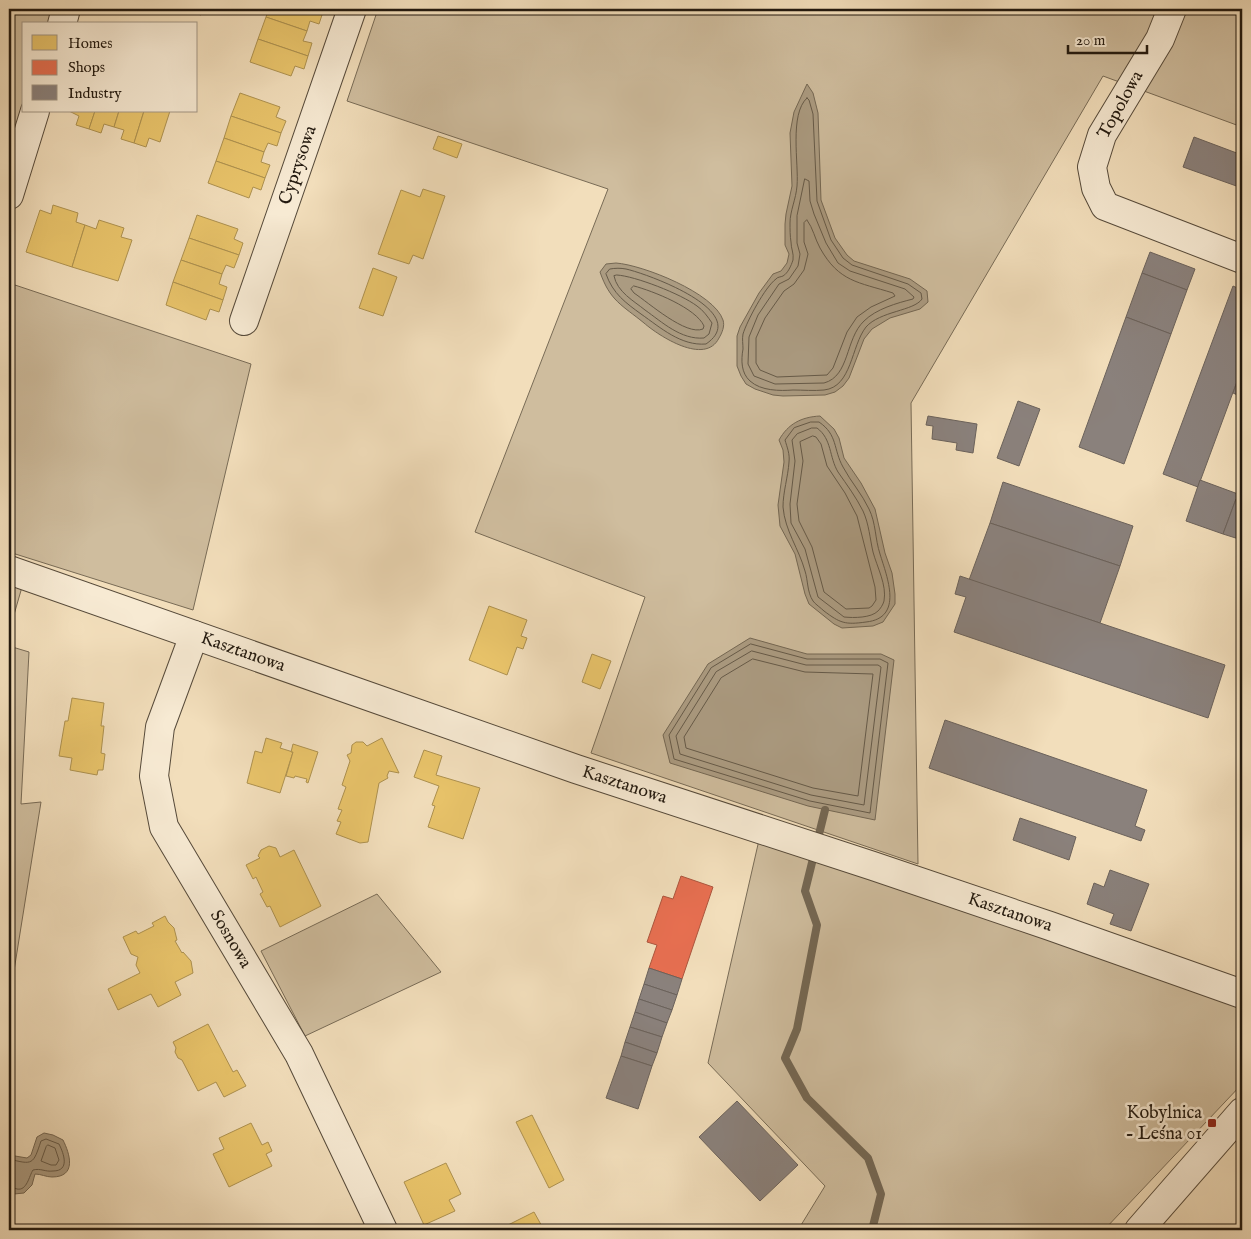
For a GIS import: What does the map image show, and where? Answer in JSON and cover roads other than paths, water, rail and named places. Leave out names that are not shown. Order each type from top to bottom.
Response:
[{"type":"street","points":[[63,22],[66,9]]},
{"type":"street","name":"Cyprysowa","points":[[244,320],[352,9]]},
{"type":"street","name":"Topolowa","points":[[1172,9],[1160,39],[1102,135],[1092,167],[1096,188],[1105,206],[1242,259]]},
{"type":"street","points":[[9,195],[35,112]]},
{"type":"street","name":"Kasztanowa","points":[[9,570],[576,769],[874,866],[1242,994]]},
{"type":"street","name":"Sosnowa","points":[[194,635],[160,727],[154,776],[164,827],[299,1054],[383,1230]]},
{"type":"street","points":[[1139,1230],[1242,1112]]},
{"type":"water","points":[[807,84],[813,93],[818,113],[821,200],[835,238],[847,255],[854,261],[910,279],[927,291],[928,302],[920,309],[890,318],[872,329],[864,339],[849,378],[835,392],[825,395],[783,396],[773,395],[746,384],[737,366],[737,336],[759,293],[773,274],[781,271],[787,263],[789,254],[785,245],[785,224],[792,186],[790,133],[794,112]]},
{"type":"water","points":[[616,263],[659,275],[676,282],[706,300],[717,310],[724,322],[719,338],[712,346],[703,349],[693,349],[671,341],[651,329],[623,307],[608,290],[600,272],[606,264]]},
{"type":"water","points":[[820,416],[834,429],[839,438],[844,458],[861,483],[875,509],[885,553],[892,573],[895,604],[883,622],[873,626],[842,628],[809,604],[795,554],[780,526],[778,505],[784,462],[783,450],[779,440],[796,422]]},
{"type":"water","points":[[750,638],[807,654],[881,654],[894,660],[875,820],[808,806],[670,763],[663,735],[708,664]]},
{"type":"water","points":[[44,1133],[63,1140],[68,1152],[70,1164],[68,1169],[60,1176],[50,1177],[35,1174],[32,1185],[24,1193],[14,1194],[9,1190],[9,1155],[27,1158],[31,1155],[37,1137]]},
{"type":"waterway","points":[[825,810],[805,891],[817,925],[797,1029],[785,1058],[807,1098],[868,1158],[881,1194],[872,1230]]},
{"type":"place","name":"Kobylnica - Leśna 01","points":[[1212,1123]]}]
